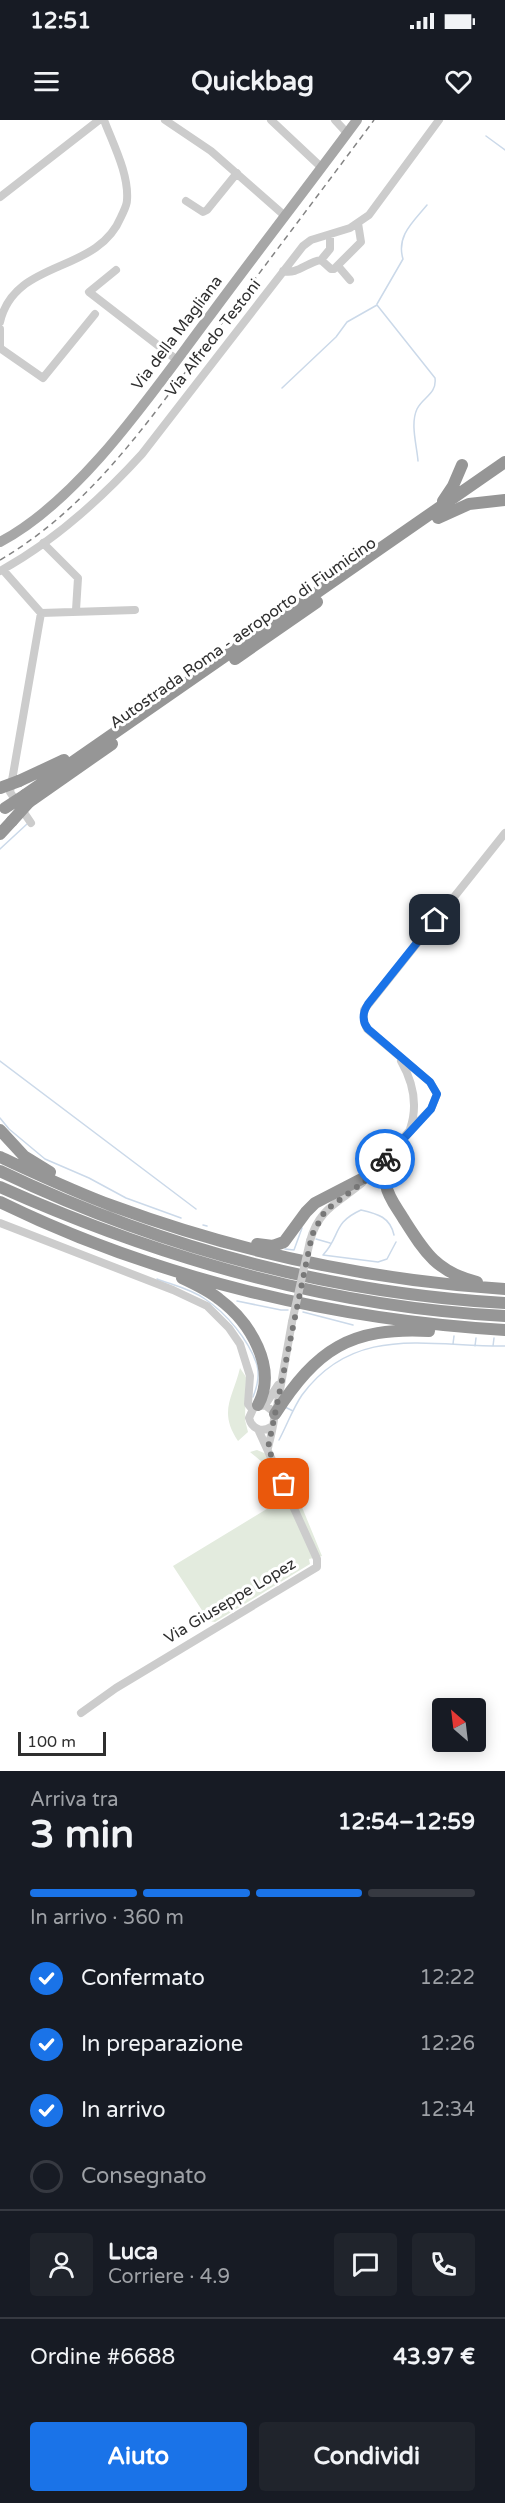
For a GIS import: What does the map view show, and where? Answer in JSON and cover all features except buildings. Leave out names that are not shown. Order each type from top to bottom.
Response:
[{"type":"highway","name":"Autostrada Roma - aeroporto di Fiumicino","points":[[27,798],[438,513],[505,462]]},
{"type":"highway","points":[[438,513],[462,465]]},
{"type":"highway","name":"Autostrada Roma - aeroporto di Fiumicino","points":[[0,834],[5,816],[132,720],[438,513],[505,472]]},
{"type":"highway","points":[[438,513],[469,504],[505,500]]},
{"type":"highway","points":[[0,788],[57,763],[132,720]]},
{"type":"highway","points":[[0,1130],[24,1156],[64,1182],[112,1205]]},
{"type":"highway","points":[[390,1153],[386,1180],[388,1192],[425,1252],[438,1265],[456,1275],[505,1288]]},
{"type":"highway","points":[[0,1157],[112,1205],[184,1231],[259,1252],[376,1276],[505,1288]]},
{"type":"highway","points":[[0,1171],[113,1221],[225,1257],[287,1273],[378,1290],[505,1303]]},
{"type":"highway","points":[[184,1231],[263,1246],[277,1245],[289,1237],[303,1215],[315,1203],[375,1172]]},
{"type":"highway","points":[[0,1187],[106,1232],[177,1257],[254,1278],[318,1293],[385,1304],[505,1316]]},
{"type":"highway","points":[[0,1202],[149,1262],[247,1291],[322,1308],[404,1321],[505,1330]]},
{"type":"highway","points":[[0,1209],[58,1227]]},
{"type":"highway","points":[[149,1262],[206,1290],[226,1305],[240,1320],[252,1338],[265,1366],[264,1394],[258,1406]]},
{"type":"highway","points":[[275,1414],[307,1369],[330,1351],[362,1335],[395,1330],[465,1334],[505,1330]]},
{"type":"main road","name":"Via della Magliana","points":[[0,542],[23,529],[42,514],[88,470],[177,360],[357,120]]},
{"type":"street","points":[[0,197],[99,120]]},
{"type":"street","points":[[0,322],[8,299],[27,281],[92,252],[109,238],[118,223],[127,201],[125,180],[105,120]]},
{"type":"street","points":[[165,120],[211,151],[285,216]]},
{"type":"street","points":[[271,120],[321,167]]},
{"type":"street","points":[[334,120],[347,133]]},
{"type":"street","name":"Via Alfredo Testoni","points":[[2,571],[82,513],[142,454],[305,244],[358,223],[372,211],[439,120]]},
{"type":"street","points":[[186,201],[203,212],[207,210],[237,173]]},
{"type":"street","points":[[321,260],[331,269],[338,266],[361,242],[358,223]]},
{"type":"street","points":[[284,271],[294,273],[310,263],[321,260],[330,249],[330,235]]},
{"type":"street","points":[[338,266],[350,280]]},
{"type":"street","points":[[116,270],[89,292],[177,360]]},
{"type":"street","points":[[0,329],[0,349],[43,378],[95,314]]},
{"type":"street","points":[[42,543],[78,578],[76,610]]},
{"type":"street","points":[[2,571],[41,613]]},
{"type":"street","points":[[41,613],[76,610],[135,610]]},
{"type":"street","points":[[31,823],[10,792],[41,613]]},
{"type":"street","points":[[268,1448],[292,1322],[310,1241],[316,1225],[325,1211],[375,1172],[433,1106],[437,1094],[430,1082],[366,1027],[363,1018],[364,1010],[505,833]]},
{"type":"street","points":[[400,1058],[408,1073],[414,1104],[409,1131]]},
{"type":"street","points":[[412,1088],[421,1081],[430,1082]]},
{"type":"street","points":[[414,1104],[423,1108],[433,1106]]},
{"type":"street","points":[[0,1223],[173,1290],[207,1306],[229,1328],[240,1344],[250,1376],[248,1404],[272,1408],[275,1414]]},
{"type":"street","points":[[271,1427],[258,1430],[250,1420],[258,1406],[281,1379]]},
{"type":"street","name":"Via Giuseppe Lopez","points":[[81,1713],[116,1688],[317,1567],[317,1559],[258,1430]]},
{"type":"shaded area","points":[[240,1368],[246,1377],[245,1420],[248,1432],[238,1441],[232,1430],[228,1413]]},
{"type":"shaded area","points":[[257,1450],[269,1455],[275,1467],[286,1468],[322,1556],[309,1559],[310,1564],[215,1622],[209,1621],[173,1566],[280,1501],[280,1485],[275,1473],[250,1452]]},
{"type":"waterway","points":[[486,136],[505,150]]},
{"type":"waterway","points":[[377,304],[403,259],[402,243],[407,230],[427,205]]},
{"type":"waterway","points":[[282,388],[336,337],[347,322],[377,305],[435,378],[434,388],[417,409],[415,415],[414,428],[418,461]]},
{"type":"waterway","points":[[0,849],[27,824]]},
{"type":"waterway","points":[[0,1061],[196,1209]]},
{"type":"waterway","points":[[0,1118],[9,1129],[45,1159],[89,1178],[126,1198],[181,1218]]},
{"type":"waterway","points":[[394,1235],[386,1220],[361,1210],[345,1220],[323,1255],[378,1262],[387,1259],[396,1242]]},
{"type":"waterway","points":[[203,1225],[207,1226]]},
{"type":"waterway","points":[[285,1249],[294,1250],[302,1228]]},
{"type":"waterway","points":[[316,1239],[330,1243]]},
{"type":"waterway","points":[[157,1279],[200,1296],[221,1312],[236,1328],[257,1365],[258,1381],[253,1397]]},
{"type":"waterway","points":[[237,1301],[288,1310]]},
{"type":"waterway","points":[[303,1312],[353,1325]]},
{"type":"waterway","points":[[453,1344],[454,1336]]},
{"type":"waterway","points":[[475,1346],[476,1338]]},
{"type":"waterway","points":[[493,1346],[494,1338]]},
{"type":"waterway","points":[[279,1440],[302,1395],[323,1372],[346,1357],[370,1348],[395,1344],[505,1346]]},
{"type":"waterway","points":[[285,1407],[293,1411]]},
{"type":"railway","points":[[0,560],[63,514],[116,460],[164,400],[374,120]]},
{"type":"way so far","points":[[284,1484],[268,1448],[292,1322],[312,1235],[325,1211],[369,1178],[385,1159]]},
{"type":"route","points":[[385,1159],[431,1109],[437,1094],[430,1082],[365,1026],[363,1013],[435,920]]}]
